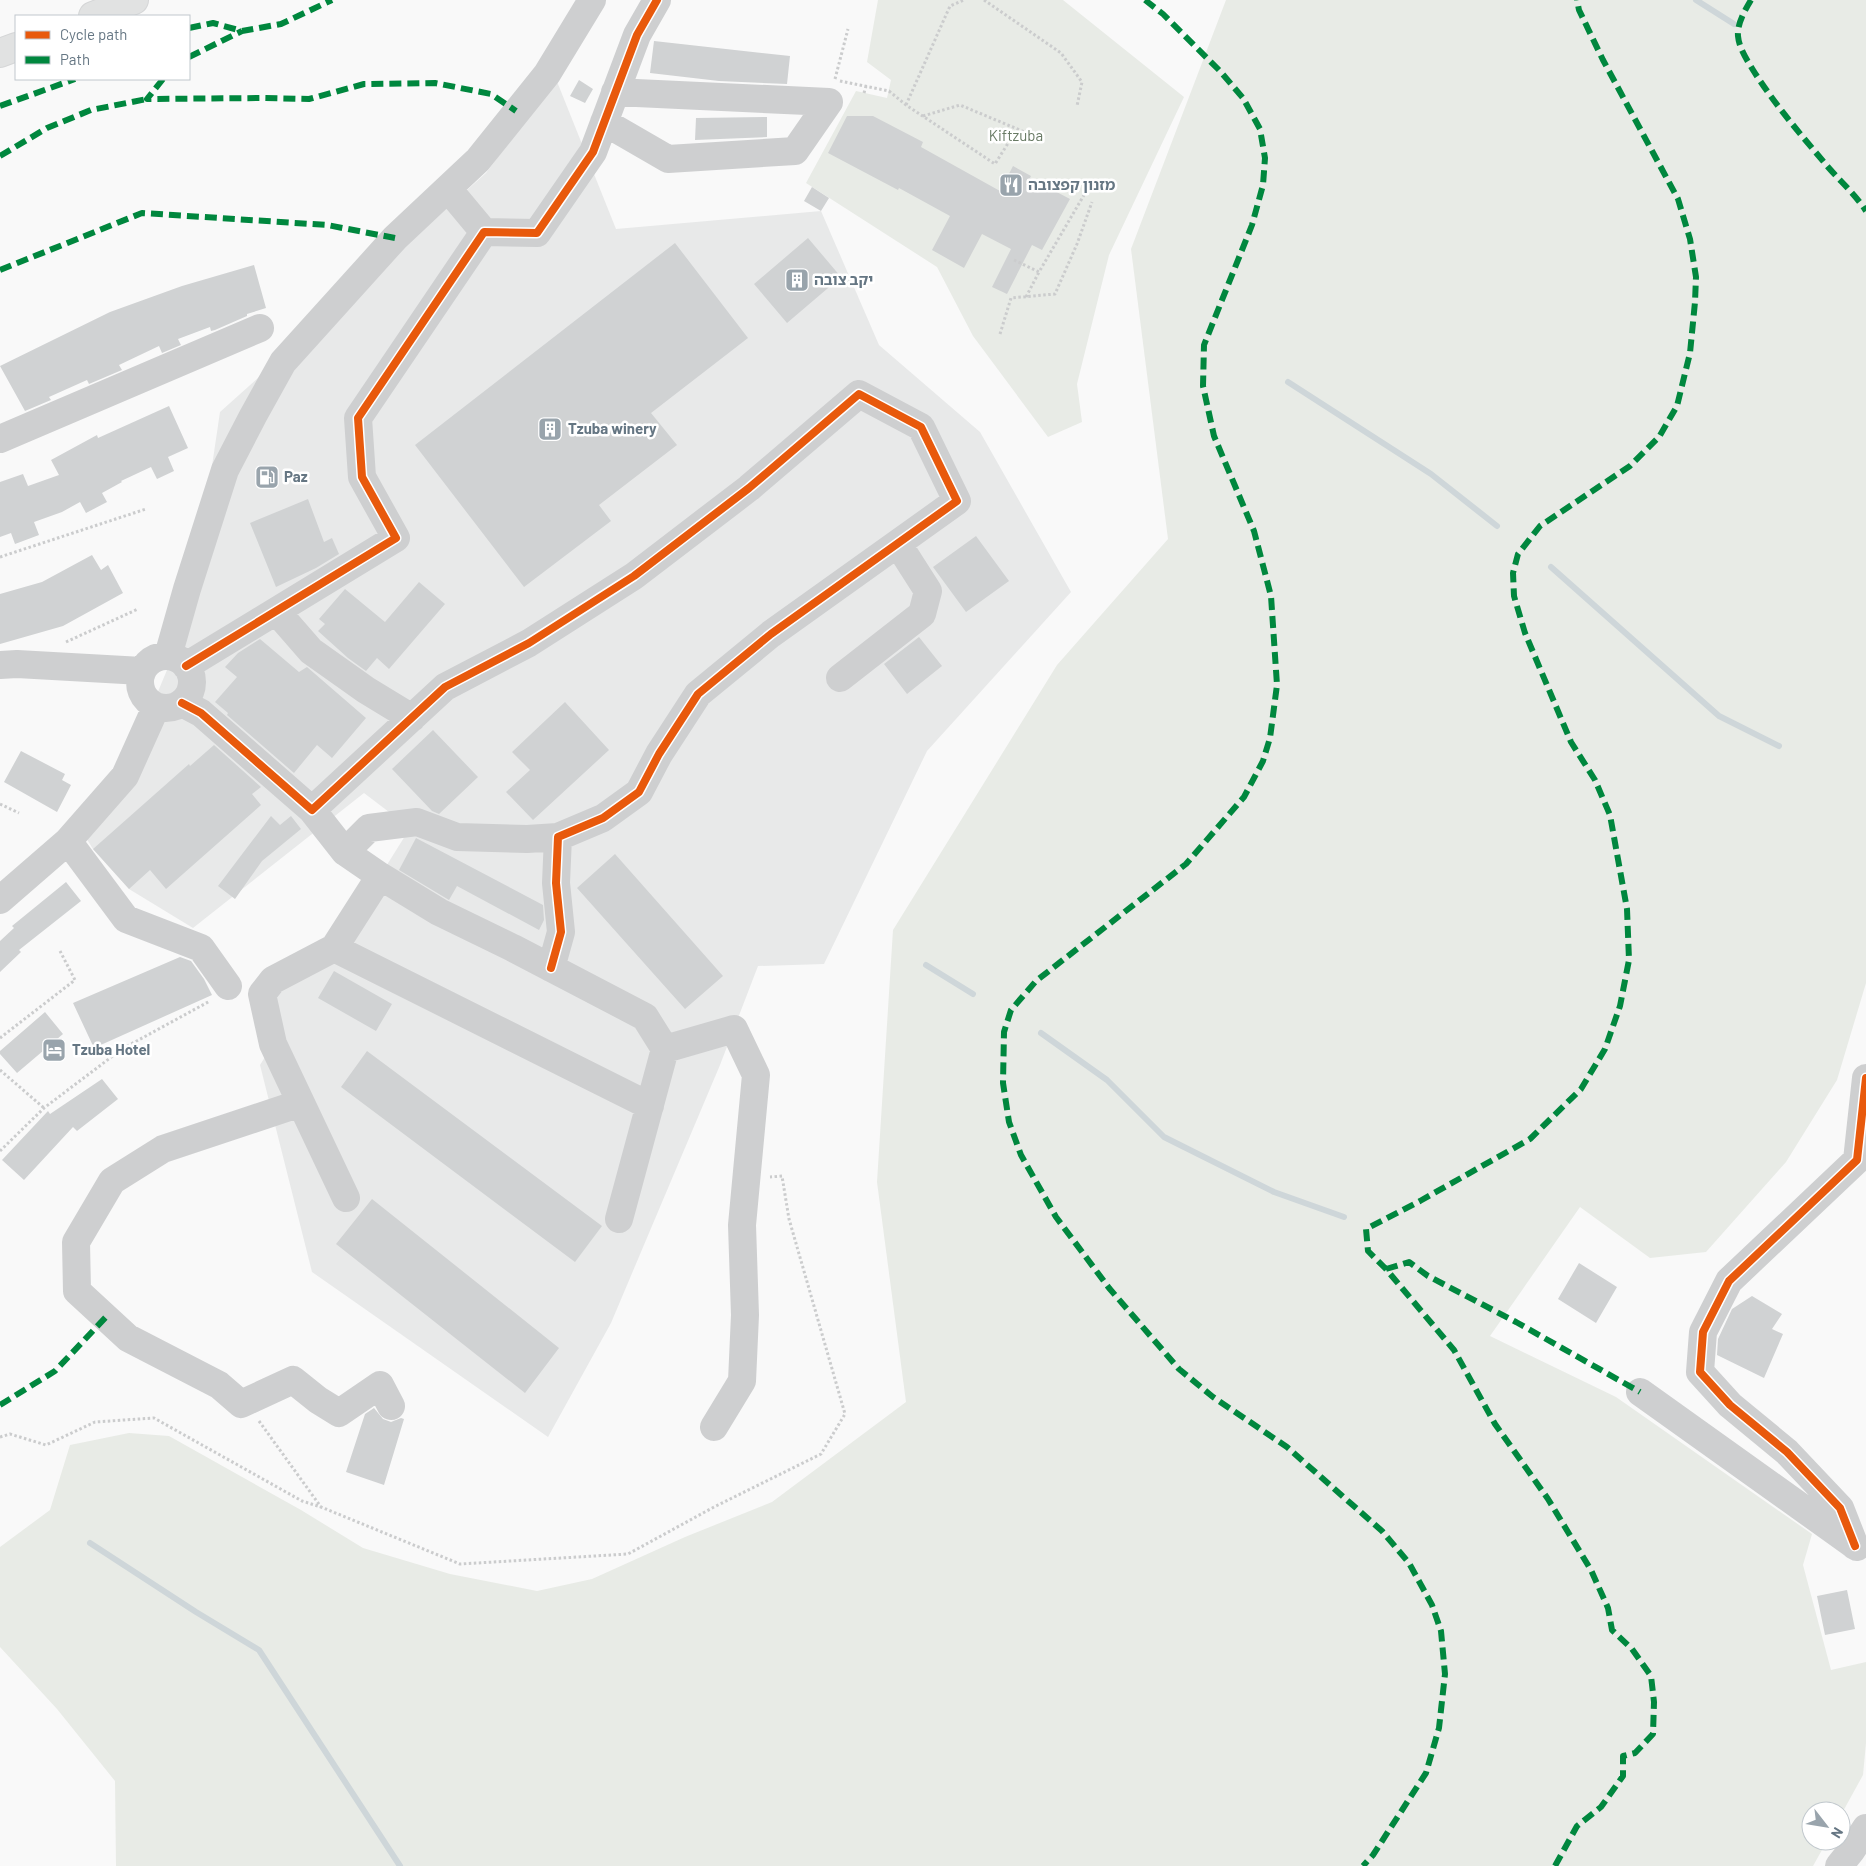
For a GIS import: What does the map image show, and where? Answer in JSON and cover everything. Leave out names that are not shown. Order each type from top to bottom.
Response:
[{"type":"main road","points":[[96,15],[134,0]]},
{"type":"main road","points":[[0,53],[15,47]]},
{"type":"street","points":[[0,900],[68,842],[125,776],[169,705],[187,697],[192,682],[177,661],[187,589],[225,470],[252,416],[283,362],[395,238],[478,160],[547,74],[592,0]]},
{"type":"street","points":[[448,190],[484,232],[537,232],[593,152],[637,35],[657,0]]},
{"type":"street","points":[[615,92],[832,91]]},
{"type":"street","points":[[604,122],[668,159],[795,150],[832,91]]},
{"type":"street","points":[[484,232],[358,418],[362,477],[396,538],[277,612],[177,661],[153,659],[142,670],[140,678],[145,698],[201,713],[312,810],[345,852],[380,876],[439,912],[645,1017],[665,1048],[619,1219]]},
{"type":"street","points":[[0,439],[260,328]]},
{"type":"street","points":[[312,810],[445,687],[529,642],[634,576],[750,488],[859,394],[921,428],[957,502],[771,634],[698,694],[659,754],[639,792],[603,818],[558,837],[527,839],[457,837],[416,822],[369,828],[345,852]]},
{"type":"street","points":[[840,678],[922,614],[928,591],[898,544]]},
{"type":"street","points":[[277,612],[311,651],[366,690],[412,718]]},
{"type":"street","points":[[0,665],[17,664],[142,670]]},
{"type":"street","points":[[551,968],[561,932],[556,883],[558,837]]},
{"type":"street","points":[[68,842],[126,919],[201,948],[228,986]]},
{"type":"street","points":[[346,1198],[273,1044],[262,994],[273,980],[334,948],[380,876]]},
{"type":"street","points":[[334,948],[650,1106]]},
{"type":"street","points":[[665,1048],[734,1029],[756,1075],[742,1225],[745,1315],[742,1381],[714,1427]]},
{"type":"street","points":[[1860,1550],[1840,1508],[1787,1452],[1730,1405],[1700,1372],[1703,1332],[1729,1281],[1861,1162],[1866,1078]]},
{"type":"street","points":[[301,1103],[163,1149],[112,1181],[76,1242],[77,1291],[128,1338],[219,1385],[241,1404],[293,1380],[318,1400],[339,1413],[380,1385],[391,1406]]},
{"type":"street","points":[[1640,1392],[1860,1550]]},
{"type":"street","points":[[1838,1866],[1851,1851],[1866,1828]]},
{"type":"path","points":[[954,0],[962,1]]},
{"type":"path","points":[[984,0],[1061,53],[1082,82],[1077,106]]},
{"type":"path","points":[[906,105],[950,6],[962,1]]},
{"type":"path","points":[[848,29],[832,91],[866,86],[889,91],[906,105],[995,164],[1017,129]]},
{"type":"path","points":[[864,93],[866,86]]},
{"type":"path","points":[[922,116],[960,105],[1039,138]]},
{"type":"path","points":[[1026,297],[1084,195]]},
{"type":"path","points":[[1000,334],[1011,298],[1055,294],[1078,244],[1092,202]]},
{"type":"path","points":[[1014,260],[1039,272]]},
{"type":"path","points":[[0,558],[146,508]]},
{"type":"path","points":[[60,644],[138,609]]},
{"type":"path","points":[[0,804],[20,813]]},
{"type":"path","points":[[0,1038],[75,980],[60,951]]},
{"type":"path","points":[[0,1151],[44,1108],[122,1049],[215,998],[228,986]]},
{"type":"path","points":[[0,1070],[44,1108]]},
{"type":"path","points":[[0,1437],[10,1434],[46,1445],[94,1422],[154,1418],[302,1501],[322,1507],[460,1564],[628,1554],[714,1507],[821,1454],[845,1414],[789,1219],[782,1176],[746,1178]]},
{"type":"path","points":[[241,1404],[252,1411],[322,1507]]},
{"type":"shaded area","points":[[556,79],[616,229],[821,211],[879,345],[980,432],[1071,592],[927,751],[824,964],[758,966],[720,1065],[611,1323],[548,1437],[312,1272],[260,1065],[273,1044],[275,989],[335,948],[410,828],[364,793],[193,928],[129,889],[93,849],[83,833],[124,773],[167,670],[201,540],[220,412],[486,173]]},
{"type":"green space","name":"Kiftzuba","points":[[878,0],[1063,0],[1184,97],[1109,255],[1077,384],[1082,422],[1048,437],[973,336],[937,267],[806,183],[856,91],[887,98],[891,80],[867,62]]},
{"type":"green space","points":[[1226,0],[1866,0],[1866,983],[1837,1080],[1786,1162],[1706,1252],[1650,1258],[1580,1207],[1490,1336],[1616,1397],[1812,1534],[1803,1565],[1831,1670],[1866,1662],[1866,1743],[1863,1775],[1849,1801],[1801,1801],[1801,1851],[1821,1851],[1813,1866],[116,1866],[115,1781],[57,1709],[0,1647],[0,1547],[50,1510],[70,1445],[129,1433],[169,1436],[301,1510],[363,1548],[450,1574],[537,1591],[592,1579],[685,1537],[772,1502],[906,1402],[877,1182],[893,930],[1057,665],[1168,539],[1131,249]]},
{"type":"building","points":[[654,41],[790,56],[787,84],[719,81],[650,73]]},
{"type":"building","points":[[579,80],[593,89],[585,103],[570,96]]},
{"type":"building","points":[[847,116],[873,116],[923,142],[921,147],[1000,191],[1013,166],[1031,176],[1030,178],[1070,199],[1042,250],[1032,245],[1007,294],[992,287],[1011,249],[982,234],[964,268],[932,250],[950,216],[828,153]]},
{"type":"building","points":[[767,117],[767,137],[695,140],[696,118]]},
{"type":"building","points":[[812,187],[829,198],[821,211],[804,201]]},
{"type":"building","name":"יקב צובה","points":[[808,238],[841,277],[787,323],[754,284]]},
{"type":"building","name":"Tzuba winery","points":[[675,243],[748,338],[651,413],[677,445],[599,505],[611,521],[524,587],[415,445]]},
{"type":"building","points":[[254,265],[266,308],[247,314],[247,316],[215,330],[211,331],[210,327],[178,339],[181,345],[162,353],[159,346],[119,365],[122,370],[89,384],[87,380],[49,397],[51,400],[25,411],[0,366],[110,312],[182,286]]},
{"type":"building","points":[[169,406],[188,448],[168,457],[174,471],[157,479],[151,467],[121,481],[102,493],[107,502],[86,513],[80,502],[62,512],[34,522],[39,535],[15,544],[11,533],[0,537],[0,482],[23,474],[28,486],[59,475],[51,460],[97,435],[98,438]]},
{"type":"building","points":[[308,499],[324,542],[332,538],[339,554],[316,568],[276,587],[250,523]]},
{"type":"building","points":[[976,536],[1009,581],[966,612],[933,567]]},
{"type":"building","points":[[92,555],[101,570],[108,565],[123,593],[63,626],[0,644],[0,594],[42,582]]},
{"type":"building","points":[[419,582],[445,604],[389,669],[377,658],[366,671],[348,658],[318,631],[325,624],[319,619],[345,589],[385,622]]},
{"type":"building","points":[[919,637],[942,666],[907,694],[884,664]]},
{"type":"building","points":[[260,639],[299,672],[307,667],[366,718],[332,758],[317,745],[294,773],[227,715],[228,713],[215,702],[237,677],[225,667],[238,653]]},
{"type":"building","points":[[565,702],[609,750],[533,820],[506,792],[530,770],[512,752]]},
{"type":"building","points":[[433,730],[478,777],[439,814],[432,811],[392,769]]},
{"type":"building","points":[[214,745],[261,787],[252,794],[261,805],[166,889],[150,870],[129,889],[93,849],[189,764],[190,766]]},
{"type":"building","points":[[21,751],[65,774],[62,780],[71,785],[57,812],[4,782]]},
{"type":"building","points":[[271,816],[280,825],[291,816],[301,829],[262,861],[235,899],[218,886]]},
{"type":"building","points":[[416,838],[543,905],[544,920],[539,930],[457,886],[449,900],[399,870]]},
{"type":"building","points":[[615,854],[723,976],[685,1009],[577,888]]},
{"type":"building","points":[[66,882],[81,901],[19,950],[21,952],[0,972],[0,941],[14,928],[12,926]]},
{"type":"building","points":[[180,957],[191,961],[204,979],[212,995],[94,1048],[73,1003]]},
{"type":"building","points":[[334,971],[392,1004],[376,1031],[318,998]]},
{"type":"building","points":[[45,1012],[63,1034],[17,1073],[0,1054],[0,1051]]},
{"type":"building","points":[[367,1051],[602,1226],[575,1262],[341,1087]]},
{"type":"building","points":[[102,1079],[118,1099],[77,1131],[73,1127],[24,1180],[2,1160],[48,1111],[50,1114]]},
{"type":"building","points":[[372,1199],[559,1348],[525,1393],[336,1244]]},
{"type":"building","points":[[1579,1263],[1617,1287],[1596,1323],[1558,1299]]},
{"type":"building","points":[[1752,1296],[1782,1314],[1772,1329],[1783,1334],[1764,1378],[1717,1355],[1718,1339],[1732,1309]]},
{"type":"building","points":[[374,1408],[383,1419],[391,1422],[401,1418],[404,1419],[384,1485],[346,1472],[365,1414]]},
{"type":"building","points":[[1847,1590],[1855,1629],[1825,1635],[1817,1596]]},
{"type":"waterway","points":[[1696,0],[1734,24]]},
{"type":"waterway","points":[[1288,382],[1431,474],[1497,526]]},
{"type":"waterway","points":[[1551,567],[1719,716],[1779,746]]},
{"type":"waterway","points":[[926,965],[973,994]]},
{"type":"waterway","points":[[1041,1033],[1107,1080],[1164,1137],[1274,1192],[1344,1217]]},
{"type":"waterway","points":[[90,1543],[196,1612],[259,1650],[400,1866]]},
{"type":"marked path","points":[[190,28],[213,23],[242,31],[281,24],[332,0]]},
{"type":"marked path","points":[[1145,0],[1163,14],[1220,71],[1243,98],[1260,129],[1265,158],[1263,185],[1252,225],[1204,345],[1203,386],[1214,436],[1254,531],[1271,596],[1277,685],[1270,738],[1263,761],[1244,797],[1186,864],[1036,981],[1011,1010],[1004,1032],[1003,1083],[1009,1122],[1021,1155],[1056,1217],[1109,1288],[1179,1369],[1213,1397],[1287,1447],[1382,1531],[1409,1563],[1432,1605],[1441,1631],[1445,1674],[1439,1728],[1426,1773],[1373,1855],[1363,1866]]},
{"type":"marked path","points":[[1555,1866],[1577,1826],[1601,1807],[1623,1776],[1623,1756],[1635,1753],[1653,1734],[1654,1702],[1651,1676],[1632,1649],[1612,1630],[1608,1608],[1591,1570],[1548,1499],[1495,1424],[1454,1350],[1386,1269],[1368,1251],[1366,1229],[1530,1139],[1581,1089],[1605,1049],[1620,1006],[1629,960],[1627,909],[1610,815],[1595,780],[1571,742],[1525,633],[1514,596],[1513,573],[1518,554],[1540,526],[1630,466],[1659,437],[1677,406],[1690,353],[1696,277],[1690,239],[1678,199],[1603,60],[1579,10],[1577,0]]},
{"type":"marked path","points":[[1751,0],[1742,17],[1738,31],[1740,45],[1746,58],[1770,96],[1866,211]]},
{"type":"marked path","points":[[190,57],[242,31]]},
{"type":"marked path","points":[[0,106],[72,80]]},
{"type":"marked path","points":[[162,80],[147,99],[309,99],[364,84],[435,83],[491,94],[516,111]]},
{"type":"marked path","points":[[0,156],[47,128],[91,110],[147,99]]},
{"type":"marked path","points":[[0,270],[142,213],[327,225],[395,238]]},
{"type":"marked path","points":[[1386,1269],[1409,1262],[1428,1276],[1516,1322],[1640,1392]]},
{"type":"marked path","points":[[0,1405],[55,1371],[106,1317]]},
{"type":"cycle path","points":[[186,666],[396,538],[362,477],[358,418],[484,232],[537,233],[593,152],[637,35],[657,0]]},
{"type":"cycle path","points":[[182,703],[201,713],[312,810],[445,687],[529,643],[634,576],[749,488],[859,394],[921,427],[957,501],[771,634],[698,694],[659,754],[639,792],[603,818],[558,837],[556,883],[561,932],[551,968]]},
{"type":"cycle path","points":[[1855,1546],[1840,1508],[1787,1452],[1730,1405],[1700,1372],[1703,1332],[1729,1281],[1857,1160],[1866,1078]]},
{"type":"place","name":"מזנון קפצובה","points":[[1011,185]]},
{"type":"place","name":"יקב צובה","points":[[797,280]]},
{"type":"place","name":"Tzuba winery","points":[[550,429]]},
{"type":"place","name":"Paz","points":[[267,477]]},
{"type":"place","name":"Tzuba Hotel","points":[[54,1050]]}]
